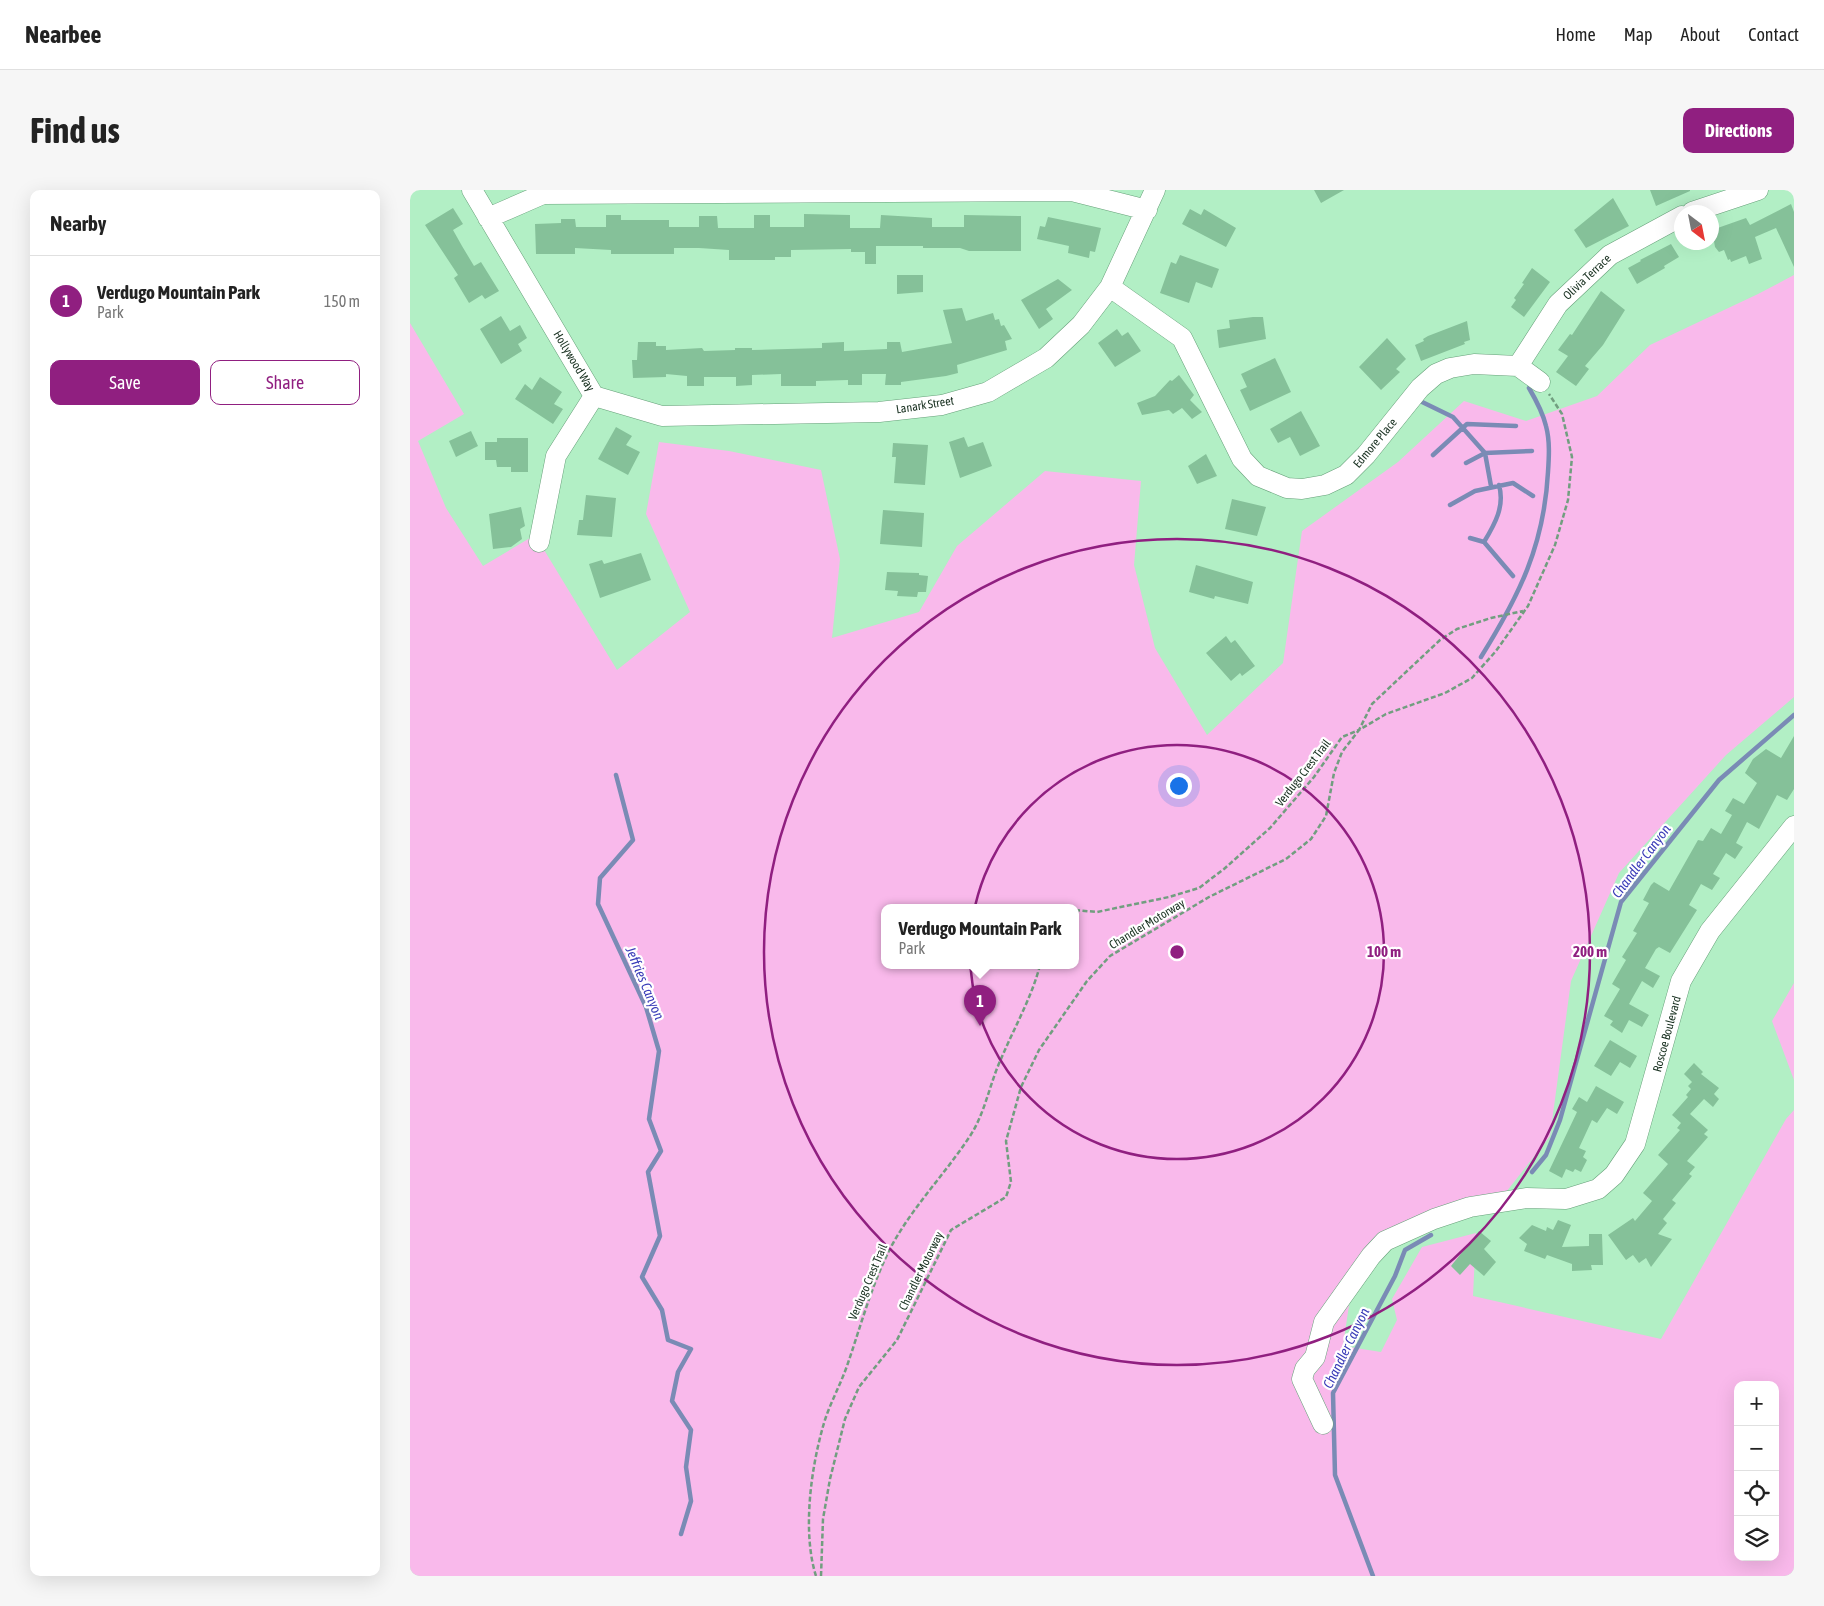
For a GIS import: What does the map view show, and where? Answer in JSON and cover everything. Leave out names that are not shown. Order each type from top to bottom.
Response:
[{"type":"street","name":"Hollywood Way","points":[[472,190],[594,396],[556,456],[540,542]]},
{"type":"street","name":"Lanark Street","points":[[594,396],[662,416],[879,412],[942,405],[988,392],[1046,358],[1081,325],[1110,288],[1155,190]]},
{"type":"street","points":[[1713,205],[1758,190]]},
{"type":"street","points":[[488,218],[543,194],[1072,191],[1146,210]]},
{"type":"street","name":"Olivia Terrace","points":[[1518,366],[1558,304],[1610,255],[1674,220]]},
{"type":"street","name":"Edmore Place","points":[[1110,288],[1182,338],[1242,459],[1258,476],[1287,488],[1302,489],[1325,485],[1350,471],[1366,455],[1420,388],[1436,374],[1450,368],[1474,364],[1518,366]]},
{"type":"street","points":[[1518,366],[1540,382]]},
{"type":"street","name":"Roscoe Boulevard","points":[[1323,1424],[1302,1379],[1305,1369],[1315,1357],[1324,1322],[1371,1256],[1385,1241],[1434,1218],[1470,1207],[1526,1198],[1566,1199],[1598,1189],[1614,1175],[1635,1144],[1681,980],[1710,932],[1794,826]]},
{"type":"path","name":"Chandler Motorway","points":[[821,1576],[823,1519],[845,1419],[859,1387],[896,1340],[951,1230],[1006,1196],[1011,1182],[1006,1141],[1021,1087],[1040,1050],[1087,980],[1110,956],[1209,897],[1286,859],[1311,839],[1326,816],[1334,773],[1342,752],[1358,730],[1386,714],[1445,693],[1472,678],[1496,651],[1524,610],[1555,545],[1568,500],[1572,458],[1562,414],[1540,382]]},
{"type":"path","points":[[1358,730],[1372,704],[1440,640],[1457,629],[1524,610]]},
{"type":"path","name":"Verdugo Crest Trail","points":[[1079,910],[1097,912],[1169,898],[1199,888],[1224,869],[1270,828],[1314,777],[1342,736],[1358,730]]},
{"type":"path","name":"Verdugo Crest Trail","points":[[816,1576],[810,1559],[809,1538],[814,1464],[824,1422],[848,1363],[859,1324],[886,1256],[909,1218],[969,1138],[983,1111],[1000,1061],[1038,969]]},
{"type":"shaded area","points":[[1794,275],[1794,697],[1726,755],[1619,873],[1571,981],[1550,1136],[1503,1196],[1402,1226],[1353,1278],[1343,1346],[1381,1352],[1397,1320],[1392,1299],[1422,1247],[1476,1233],[1473,1296],[1661,1339],[1786,1119],[1794,1110],[1794,1576],[410,1576],[410,323],[464,414],[418,441],[446,508],[483,566],[535,535],[617,670],[690,612],[646,514],[659,442],[729,451],[821,470],[840,559],[832,638],[919,612],[957,546],[1045,471],[1141,481],[1134,565],[1155,648],[1207,735],[1283,663],[1302,531],[1398,462],[1464,401],[1526,421],[1597,396],[1650,345]]},
{"type":"shaded area","points":[[1794,983],[1794,1080],[1772,1021]]},
{"type":"building","points":[[1314,190],[1344,190],[1321,203]]},
{"type":"building","points":[[1650,190],[1690,190],[1690,191],[1656,206]]},
{"type":"building","points":[[1613,198],[1629,226],[1586,248],[1574,230]]},
{"type":"building","points":[[1791,204],[1794,212],[1794,267],[1776,228],[1755,237],[1762,259],[1749,264],[1746,256],[1731,262],[1730,259],[1728,260],[1724,250],[1719,252],[1717,250],[1719,250],[1719,228],[1746,218],[1750,225]]},
{"type":"building","points":[[453,208],[463,224],[453,230],[474,266],[481,262],[499,291],[485,299],[482,295],[469,303],[454,278],[458,275],[425,225]]},
{"type":"building","points":[[1190,209],[1201,215],[1204,209],[1236,228],[1226,247],[1182,224]]},
{"type":"building","points":[[804,214],[850,215],[850,228],[880,228],[881,215],[932,218],[932,227],[964,227],[964,215],[1021,216],[1021,251],[969,251],[960,248],[923,248],[923,246],[876,246],[876,264],[865,264],[865,252],[851,252],[851,249],[791,250],[791,257],[775,257],[775,260],[729,260],[729,250],[699,248],[674,248],[674,254],[611,254],[611,250],[575,248],[575,254],[536,254],[535,224],[561,223],[561,219],[575,219],[576,227],[606,227],[606,215],[621,215],[621,220],[669,220],[669,227],[699,227],[699,216],[717,216],[718,228],[754,228],[754,215],[770,215],[770,227],[804,227]]},
{"type":"building","points":[[1048,217],[1101,228],[1095,252],[1090,251],[1089,258],[1068,253],[1069,246],[1037,239],[1040,226],[1045,227]]},
{"type":"building","points":[[1671,244],[1679,257],[1664,266],[1665,268],[1637,284],[1628,268]]},
{"type":"building","points":[[1180,255],[1219,269],[1212,288],[1196,282],[1189,303],[1160,293],[1171,262],[1176,264]]},
{"type":"building","points":[[1532,268],[1550,282],[1524,317],[1511,307],[1516,300],[1514,298],[1524,284],[1522,283]]},
{"type":"building","points":[[897,275],[923,275],[923,292],[897,294]]},
{"type":"building","points":[[1058,279],[1072,290],[1046,309],[1053,319],[1039,329],[1021,300]]},
{"type":"building","points":[[1601,291],[1625,310],[1603,345],[1585,366],[1589,369],[1576,386],[1556,372],[1568,356],[1558,350],[1570,334],[1572,335]]},
{"type":"building","points":[[962,308],[966,321],[993,313],[995,320],[999,319],[1001,326],[1004,325],[1012,339],[1005,341],[1007,350],[957,365],[958,373],[946,376],[901,382],[901,385],[885,385],[886,374],[862,374],[862,385],[848,385],[848,380],[816,381],[816,386],[781,386],[781,374],[752,375],[752,385],[736,386],[736,377],[704,377],[704,386],[687,386],[687,376],[666,374],[666,377],[633,378],[632,360],[637,360],[638,342],[656,342],[656,346],[666,346],[666,350],[702,348],[704,351],[735,350],[735,348],[752,348],[752,350],[822,348],[822,343],[844,342],[844,351],[887,349],[887,342],[900,342],[902,352],[952,343],[943,310]]},
{"type":"building","points":[[501,316],[510,331],[520,325],[527,338],[518,344],[522,351],[501,364],[480,329]]},
{"type":"building","points":[[1263,317],[1266,339],[1219,348],[1217,330],[1230,328],[1229,320]]},
{"type":"building","points":[[1467,321],[1470,340],[1464,342],[1465,344],[1421,361],[1415,345],[1424,341],[1423,339],[1428,336]]},
{"type":"building","points":[[1117,329],[1122,336],[1128,332],[1141,351],[1115,367],[1098,343]]},
{"type":"building","points":[[1387,338],[1406,359],[1396,369],[1400,372],[1381,390],[1359,367]]},
{"type":"building","points":[[1275,358],[1291,392],[1250,411],[1240,390],[1247,387],[1241,374]]},
{"type":"building","points":[[1179,375],[1194,395],[1190,400],[1202,412],[1192,419],[1182,408],[1173,414],[1169,410],[1142,415],[1137,403],[1155,396],[1170,380],[1172,381]]},
{"type":"building","points":[[540,377],[562,392],[554,404],[563,409],[553,424],[515,399],[525,384],[532,390]]},
{"type":"building","points":[[1301,411],[1320,446],[1300,456],[1290,437],[1278,443],[1270,429]]},
{"type":"building","points":[[616,427],[632,436],[626,445],[640,452],[628,475],[598,459]]},
{"type":"building","points":[[471,431],[478,446],[456,457],[449,441]]},
{"type":"building","points":[[964,437],[968,447],[983,442],[992,466],[960,478],[949,442]]},
{"type":"building","points":[[497,438],[528,438],[528,472],[511,472],[511,467],[497,467],[496,460],[485,460],[485,442],[497,442]]},
{"type":"building","points":[[893,443],[928,445],[925,485],[894,483],[896,457],[892,457]]},
{"type":"building","points":[[1206,454],[1217,476],[1197,484],[1188,466]]},
{"type":"building","points":[[586,495],[616,498],[612,537],[577,535],[579,520],[583,520]]},
{"type":"building","points":[[1232,499],[1266,507],[1257,536],[1225,529]]},
{"type":"building","points":[[521,507],[525,526],[520,529],[522,539],[511,547],[493,549],[489,514]]},
{"type":"building","points":[[883,510],[924,513],[922,547],[880,544]]},
{"type":"building","points":[[641,553],[651,580],[600,598],[589,564],[602,560],[604,564]]},
{"type":"building","points":[[1196,565],[1253,582],[1248,604],[1215,596],[1214,599],[1189,592]]},
{"type":"building","points":[[887,572],[919,573],[919,575],[928,576],[926,592],[918,592],[917,597],[897,596],[898,591],[885,590]]},
{"type":"building","points":[[1226,636],[1231,643],[1235,640],[1255,666],[1242,676],[1240,673],[1231,681],[1206,653]]},
{"type":"building","points":[[1794,736],[1794,789],[1787,800],[1777,795],[1759,829],[1747,822],[1736,843],[1743,847],[1735,859],[1726,853],[1713,874],[1720,878],[1712,890],[1701,884],[1689,905],[1697,910],[1670,953],[1659,947],[1645,968],[1660,976],[1653,988],[1642,981],[1629,1004],[1649,1015],[1642,1027],[1629,1020],[1622,1033],[1610,1025],[1613,1021],[1604,1016],[1620,989],[1612,984],[1626,960],[1622,957],[1637,933],[1633,931],[1649,903],[1643,900],[1651,885],[1654,882],[1669,891],[1698,840],[1703,841],[1711,828],[1721,834],[1732,815],[1725,811],[1733,798],[1744,804],[1757,783],[1745,773],[1753,759],[1766,749],[1781,758]]},
{"type":"building","points":[[1610,1040],[1637,1056],[1630,1068],[1620,1062],[1611,1076],[1594,1066]]},
{"type":"building","points":[[1694,1063],[1703,1072],[1701,1074],[1719,1088],[1714,1094],[1719,1099],[1713,1107],[1704,1099],[1690,1114],[1708,1130],[1704,1134],[1708,1137],[1687,1161],[1695,1167],[1689,1174],[1692,1176],[1672,1200],[1676,1203],[1663,1219],[1667,1223],[1658,1234],[1672,1239],[1651,1267],[1646,1258],[1639,1263],[1633,1255],[1626,1260],[1608,1235],[1633,1218],[1635,1221],[1652,1201],[1643,1193],[1668,1164],[1658,1155],[1680,1130],[1677,1128],[1681,1123],[1672,1115],[1688,1097],[1686,1095],[1691,1089],[1688,1086],[1692,1082],[1684,1074]]},
{"type":"building","points":[[1596,1086],[1624,1102],[1617,1114],[1607,1108],[1597,1123],[1592,1120],[1579,1148],[1586,1151],[1583,1157],[1587,1160],[1581,1172],[1575,1169],[1573,1172],[1566,1169],[1562,1178],[1549,1171],[1577,1112],[1572,1109],[1579,1097],[1587,1102]]},
{"type":"building","points":[[1558,1220],[1571,1225],[1562,1247],[1589,1246],[1589,1234],[1602,1234],[1603,1265],[1591,1265],[1592,1270],[1572,1271],[1572,1264],[1547,1255],[1545,1259],[1524,1251],[1527,1244],[1519,1238],[1532,1225],[1546,1231],[1547,1227],[1553,1230]]},
{"type":"building","points":[[1479,1231],[1491,1241],[1484,1249],[1496,1262],[1484,1276],[1470,1264],[1460,1275],[1451,1266]]},
{"type":"waterway","points":[[1481,657],[1518,591],[1535,547],[1546,499],[1549,455],[1548,437],[1543,416],[1529,388]]},
{"type":"waterway","points":[[1418,400],[1453,417],[1485,453],[1491,486]]},
{"type":"waterway","points":[[1433,455],[1467,424],[1516,426]]},
{"type":"waterway","points":[[1466,463],[1485,453],[1532,451]]},
{"type":"waterway","points":[[1450,505],[1475,491],[1513,483],[1533,496]]},
{"type":"waterway","points":[[1484,542],[1500,508],[1501,493],[1499,485]]},
{"type":"waterway","points":[[1470,538],[1484,542],[1513,576]]},
{"type":"waterway","name":"Chandler Canyon","points":[[1532,1172],[1546,1155],[1560,1120],[1621,902],[1719,780],[1794,715]]},
{"type":"waterway","name":"Jeffries Canyon","points":[[616,775],[633,840],[600,878],[598,904],[646,1007],[659,1051],[649,1119],[661,1151],[648,1172],[660,1236],[642,1277],[662,1310],[668,1340],[691,1349],[678,1372],[672,1401],[691,1430],[686,1467],[691,1501],[681,1534]]},
{"type":"waterway","name":"Chandler Canyon","points":[[1373,1576],[1335,1475],[1333,1393],[1395,1276],[1405,1250],[1431,1235]]},
{"type":"place","name":"Verdugo Mountain Park","points":[[980,1026]]}]
